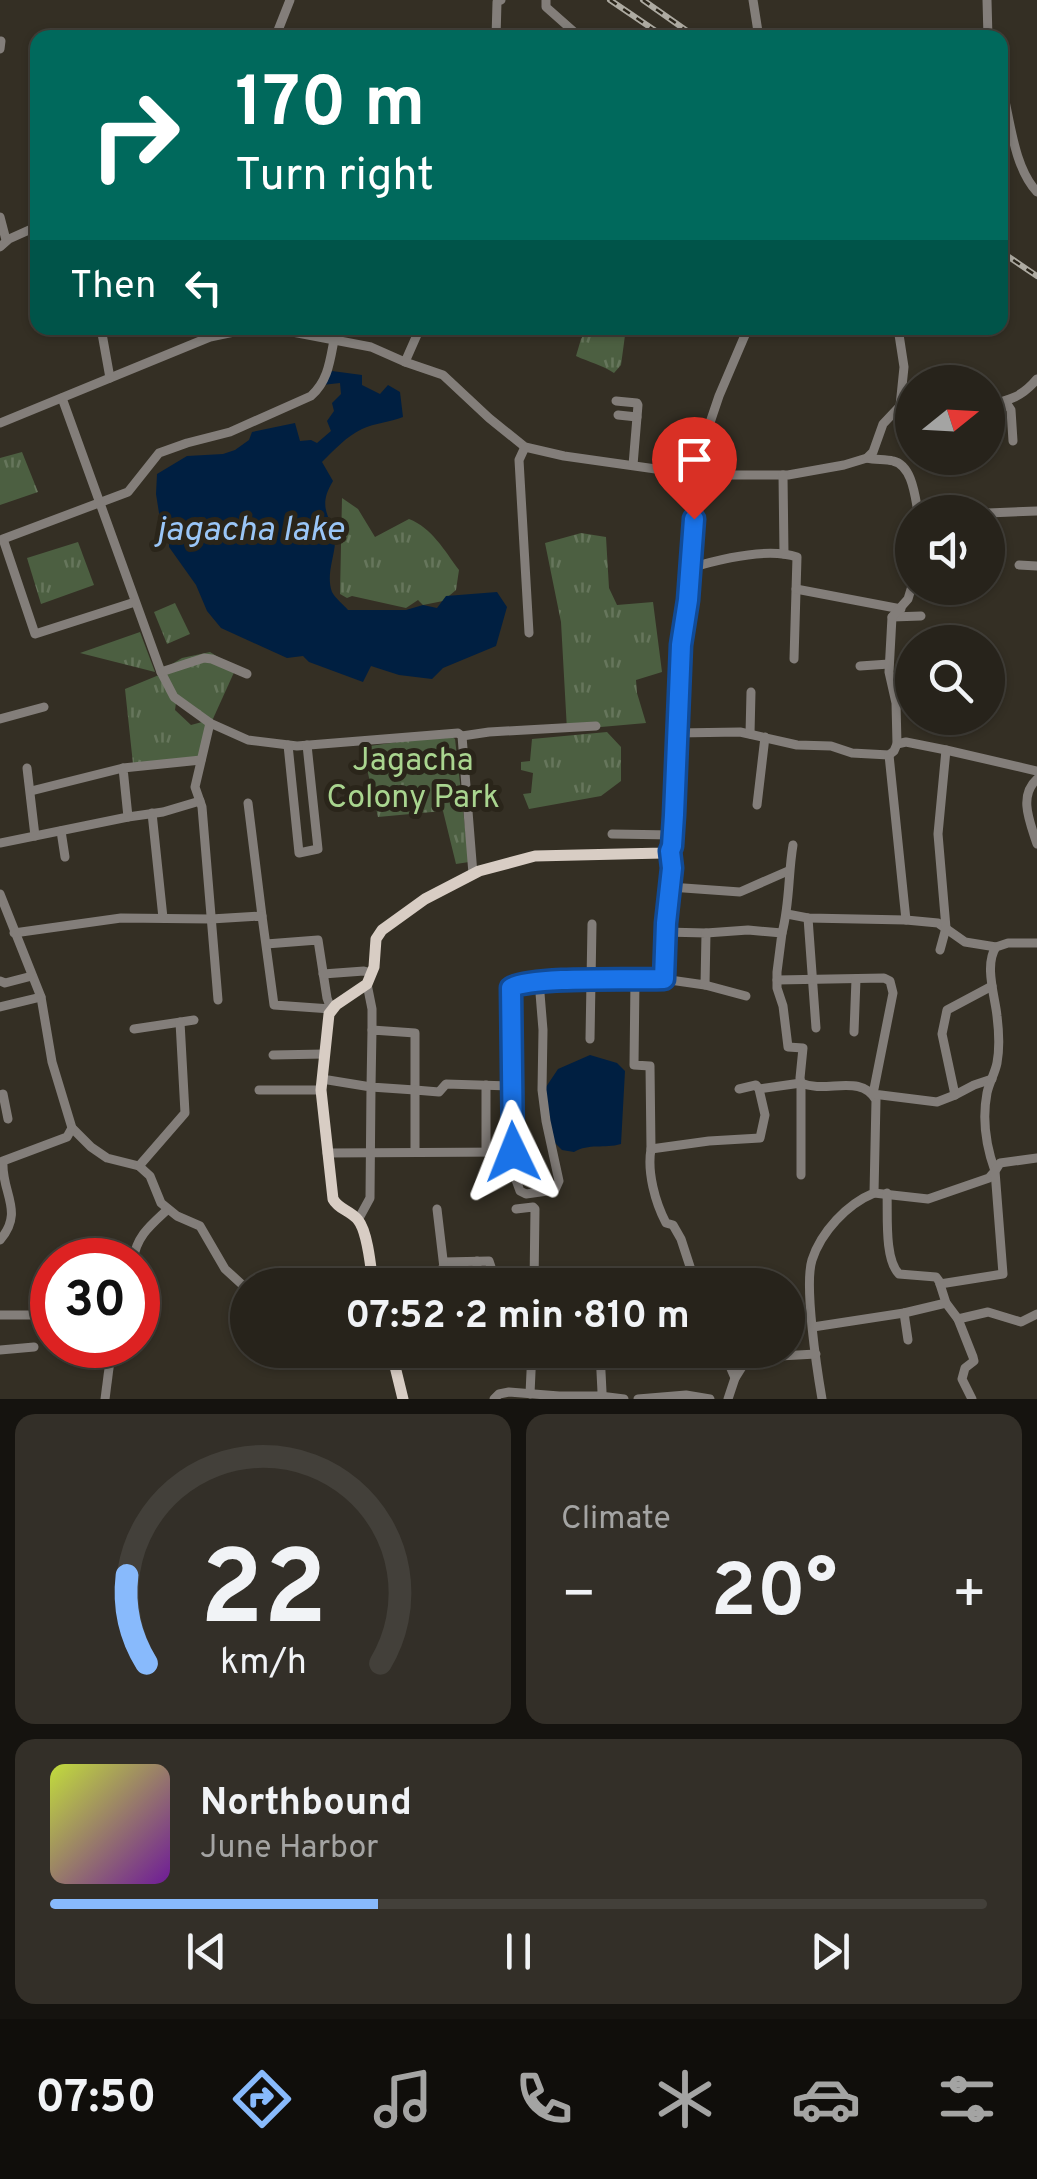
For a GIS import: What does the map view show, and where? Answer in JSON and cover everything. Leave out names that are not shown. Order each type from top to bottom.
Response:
[{"type":"main road","points":[[370,1268],[358,1220],[335,1204],[322,1084],[332,1009],[370,978],[376,940],[382,930],[424,899],[473,874],[535,856],[670,851],[681,645],[698,475]]},
{"type":"main road","points":[[395,1368],[403,1399]]},
{"type":"street","points":[[278,30],[290,0]]},
{"type":"street","points":[[496,30],[496,2],[501,0]]},
{"type":"street","points":[[546,0],[546,7],[572,30]]},
{"type":"street","points":[[752,0],[758,30]]},
{"type":"street","points":[[986,0],[988,30]]},
{"type":"street","points":[[0,49],[1,41]]},
{"type":"street","points":[[1008,132],[1028,182],[1037,192]]},
{"type":"street","points":[[0,217],[3,244],[30,230]]},
{"type":"street","points":[[102,335],[110,378]]},
{"type":"street","points":[[0,424],[217,335]]},
{"type":"street","points":[[308,335],[371,347],[443,375],[525,447],[698,475],[783,475],[867,458],[898,462],[915,495]]},
{"type":"street","points":[[405,362],[417,335]]},
{"type":"street","points":[[698,475],[696,464],[745,335]]},
{"type":"street","points":[[899,335],[904,365]]},
{"type":"street","points":[[136,602],[35,634],[3,539],[128,492],[159,453],[230,432],[311,396],[321,387],[334,340]]},
{"type":"street","points":[[1013,441],[1011,410],[1005,401],[1026,392],[1037,379]]},
{"type":"street","points":[[62,398],[161,672],[174,696],[210,723],[248,740],[308,746],[596,726]]},
{"type":"street","points":[[616,401],[637,403],[633,465]]},
{"type":"street","points":[[867,458],[884,424],[895,412]]},
{"type":"street","points":[[618,415],[637,417]]},
{"type":"street","points":[[525,447],[519,460],[529,633]]},
{"type":"street","points":[[783,475],[784,554]]},
{"type":"street","points":[[1005,512],[1037,511]]},
{"type":"street","points":[[690,568],[772,553],[796,557],[794,660]]},
{"type":"street","points":[[1020,565],[1037,566]]},
{"type":"street","points":[[796,589],[901,609]]},
{"type":"street","points":[[677,732],[740,732],[797,745],[831,746],[852,754],[889,755],[897,744],[889,664],[892,617],[903,605]]},
{"type":"street","points":[[892,617],[920,616]]},
{"type":"street","points":[[161,672],[204,658],[247,674]]},
{"type":"street","points":[[860,666],[889,664]]},
{"type":"street","points":[[750,734],[751,692]]},
{"type":"street","points":[[0,719],[44,707]]},
{"type":"street","points":[[210,723],[195,787],[200,801],[218,1000]]},
{"type":"street","points":[[462,736],[473,874]]},
{"type":"street","points":[[757,805],[765,736]]},
{"type":"street","points":[[897,744],[906,742],[1037,771]]},
{"type":"street","points":[[288,745],[299,853],[318,849],[308,746]]},
{"type":"street","points":[[940,950],[946,928],[938,834],[946,750]]},
{"type":"street","points":[[889,755],[906,920]]},
{"type":"street","points":[[31,791],[123,768],[201,760]]},
{"type":"street","points":[[27,768],[34,836]]},
{"type":"street","points":[[123,768],[128,817]]},
{"type":"street","points":[[1037,779],[1025,796],[1037,844]]},
{"type":"street","points":[[0,843],[200,801]]},
{"type":"street","points":[[248,802],[262,916],[274,1006],[332,1009],[318,940],[266,944]]},
{"type":"street","points":[[152,814],[163,918]]},
{"type":"street","points":[[60,831],[65,857]]},
{"type":"street","points":[[612,834],[673,835]]},
{"type":"street","points":[[793,845],[777,980],[788,1047],[802,1048],[800,1176]]},
{"type":"street","points":[[664,979],[670,851]]},
{"type":"street","points":[[670,887],[740,892],[788,872]]},
{"type":"street","points":[[0,894],[41,997],[52,1062],[72,1128],[108,1158],[140,1166],[150,1176],[161,1204],[200,1226],[230,1274]]},
{"type":"street","points":[[787,914],[938,923],[965,942],[996,947],[1037,943]]},
{"type":"street","points":[[14,933],[121,918],[212,920],[262,916]]},
{"type":"street","points":[[808,918],[816,1028]]},
{"type":"street","points":[[590,1039],[592,924]]},
{"type":"street","points":[[665,932],[782,933]]},
{"type":"street","points":[[705,985],[706,932]]},
{"type":"street","points":[[940,1284],[1003,1274],[995,1170],[985,1130],[987,1094],[1000,1040],[992,986],[991,954],[996,947]]},
{"type":"street","points":[[323,974],[364,971],[370,978],[370,1198],[358,1220]]},
{"type":"street","points":[[0,981],[32,976]]},
{"type":"street","points":[[539,981],[542,1090],[559,1181],[555,1190],[526,1194],[516,1180],[513,1152],[514,984],[539,981],[664,979],[746,996]]},
{"type":"street","points":[[854,1032],[856,979]]},
{"type":"street","points":[[635,980],[634,1065],[650,1066],[649,1161],[660,1210],[681,1239],[690,1268]]},
{"type":"street","points":[[777,980],[890,981],[894,992],[873,1094]]},
{"type":"street","points":[[955,1095],[942,1034],[946,1010],[992,986]]},
{"type":"street","points":[[0,1007],[41,997]]},
{"type":"street","points":[[134,1029],[194,1020]]},
{"type":"street","points":[[140,1166],[185,1113],[180,1022]]},
{"type":"street","points":[[372,1030],[415,1033],[415,1152]]},
{"type":"street","points":[[272,1055],[324,1054]]},
{"type":"street","points":[[873,1094],[937,1102],[992,1080]]},
{"type":"street","points":[[759,1089],[802,1083],[810,1087],[862,1086],[873,1094],[874,1192]]},
{"type":"street","points":[[259,1090],[322,1084],[440,1092],[446,1084],[512,1086]]},
{"type":"street","points":[[486,1085],[486,1152]]},
{"type":"street","points":[[651,1149],[760,1138],[765,1115],[759,1089],[756,1085],[739,1089]]},
{"type":"street","points":[[0,1095],[3,1094],[8,1119]]},
{"type":"street","points":[[0,1240],[10,1230],[13,1214],[2,1174],[3,1158],[66,1137],[72,1128]]},
{"type":"street","points":[[328,1154],[513,1152]]},
{"type":"street","points":[[822,1399],[811,1263],[818,1244],[840,1216],[874,1192],[928,1199],[989,1178],[1000,1162],[1037,1158]]},
{"type":"street","points":[[888,1193],[893,1268],[899,1274],[933,1276],[940,1281],[973,1357],[972,1364],[962,1373],[972,1399]]},
{"type":"street","points":[[139,1238],[168,1208]]},
{"type":"street","points":[[516,1208],[535,1210],[534,1268]]},
{"type":"street","points":[[437,1209],[444,1268]]},
{"type":"street","points":[[0,1213],[13,1214]]},
{"type":"street","points":[[477,1261],[477,1268]]},
{"type":"street","points":[[444,1262],[489,1261],[491,1268]]},
{"type":"street","points":[[814,1327],[946,1302]]},
{"type":"street","points":[[958,1319],[988,1312],[1020,1322],[1037,1314]]},
{"type":"street","points":[[904,1313],[908,1340]]},
{"type":"street","points":[[0,1315],[30,1315]]},
{"type":"street","points":[[0,1350],[30,1347]]},
{"type":"street","points":[[728,1399],[734,1378],[745,1362],[816,1354]]},
{"type":"street","points":[[105,1399],[109,1368]]},
{"type":"street","points":[[530,1394],[531,1368]]},
{"type":"street","points":[[600,1396],[601,1368]]},
{"type":"street","points":[[730,1368],[734,1378]]},
{"type":"street","points":[[494,1399],[509,1392],[620,1398]]},
{"type":"street","points":[[638,1399],[686,1395],[710,1399]]},
{"type":"green space","points":[[584,335],[625,335],[621,365],[614,373],[576,356]]},
{"type":"green space","points":[[22,452],[38,492],[0,505],[0,458]]},
{"type":"green space","points":[[342,498],[358,509],[375,537],[409,519],[424,528],[459,570],[456,590],[443,601],[423,605],[418,600],[406,608],[340,594]]},
{"type":"green space","points":[[581,533],[606,537],[609,588],[617,605],[653,602],[662,672],[636,680],[646,723],[567,730],[561,622],[545,543]]},
{"type":"green space","points":[[78,542],[94,585],[41,604],[27,558]]},
{"type":"green space","points":[[175,603],[190,634],[167,644],[154,612]]},
{"type":"green space","points":[[140,632],[155,672],[80,653]]},
{"type":"green space","points":[[210,652],[236,668],[212,721],[176,694],[162,670],[182,658]]},
{"type":"green space","points":[[159,675],[176,703],[175,710],[191,725],[207,725],[198,758],[133,764],[125,689]]},
{"type":"green space","points":[[607,732],[621,747],[621,781],[601,796],[529,809],[523,794],[531,793],[533,773],[521,770],[521,762],[530,761],[532,739]]},
{"type":"green space","name":"Jagacha Colony Park","points":[[449,735],[455,739],[469,862],[456,864],[443,811],[378,817],[362,747]]},
{"type":"water","name":"jagacha lake","points":[[332,371],[362,375],[362,385],[380,394],[388,385],[400,392],[403,417],[356,432],[322,462],[333,481],[325,500],[335,543],[330,580],[333,594],[348,610],[406,610],[423,605],[437,608],[446,596],[497,592],[507,607],[496,646],[443,668],[432,679],[371,666],[363,682],[309,662],[303,656],[287,658],[221,628],[169,547],[159,513],[157,474],[187,456],[223,454],[249,440],[252,432],[295,423],[300,441],[317,443],[331,431],[327,421],[334,411],[332,403],[341,394],[340,383],[322,385]]},
{"type":"water","points":[[590,1055],[617,1063],[625,1071],[621,1144],[574,1152],[562,1150],[553,1141],[544,1090],[558,1069]]},
{"type":"railway","points":[[610,0],[654,30]]},
{"type":"railway","points":[[643,0],[686,30]]},
{"type":"railway","points":[[1008,256],[1037,276]]},
{"type":"route","points":[[513,1152],[514,984],[664,979],[681,645],[694,519]]}]
